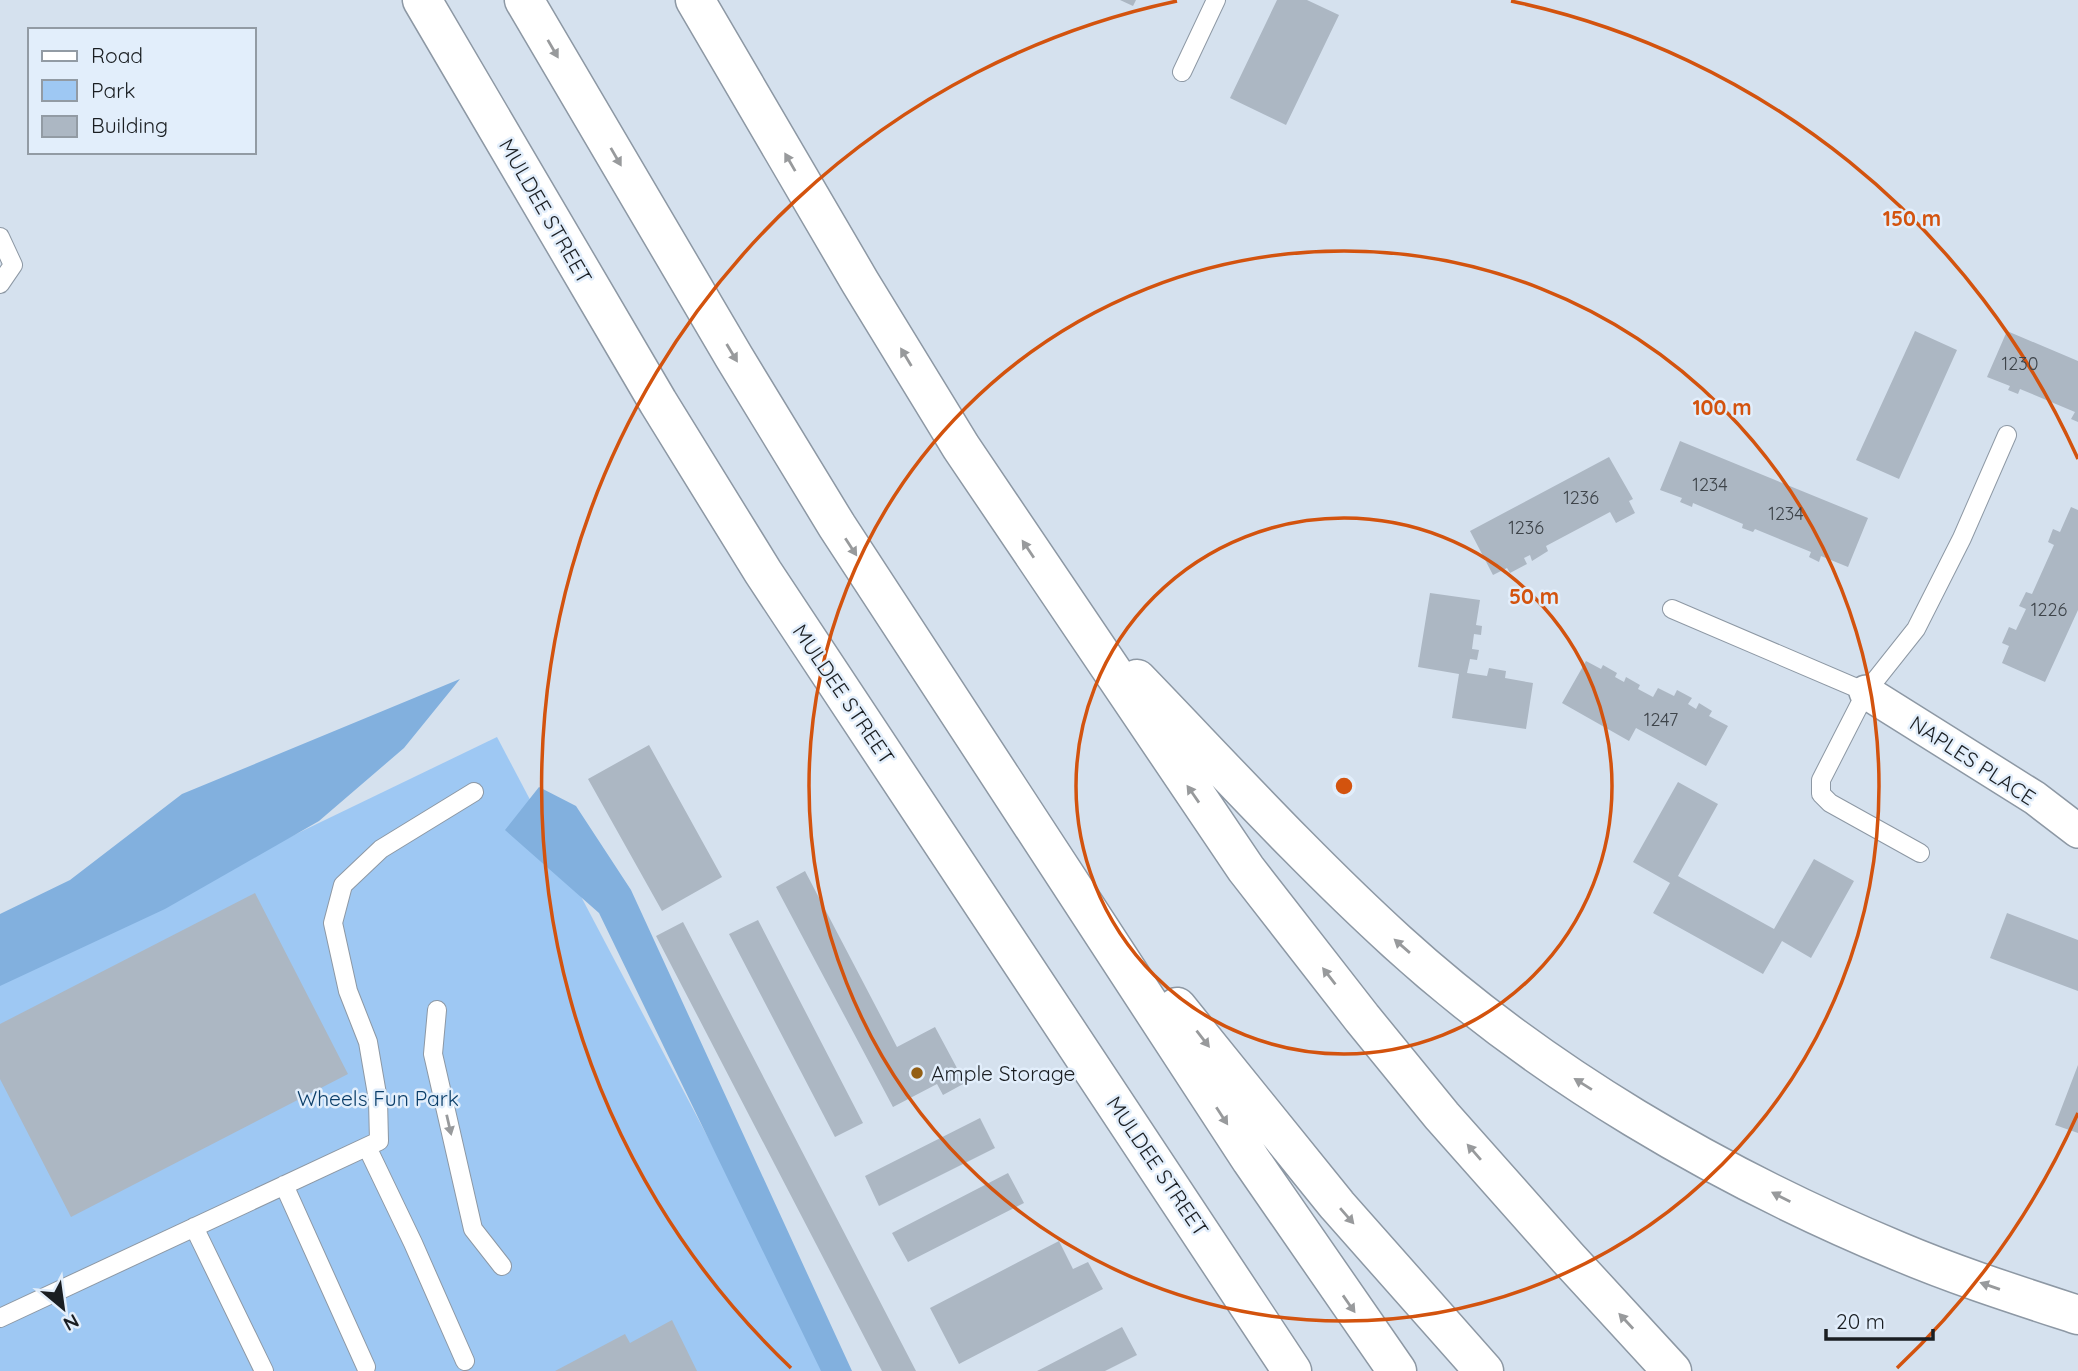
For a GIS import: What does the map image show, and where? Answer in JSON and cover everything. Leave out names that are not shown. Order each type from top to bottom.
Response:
[{"type":"main road","name":"MULDEE STREET","points":[[422,0],[658,402],[763,572],[1292,1371]]},
{"type":"main road","points":[[524,0],[837,526],[1251,1160],[1397,1371]]},
{"type":"main road","points":[[695,0],[939,411],[1066,606],[1246,869],[1362,1018],[1478,1157],[1672,1371]]},
{"type":"main road","points":[[1066,606],[1323,872],[1398,943],[1474,1006],[1553,1065],[1638,1119],[1811,1213],[1899,1252],[2078,1315]]},
{"type":"main road","points":[[944,689],[1144,964],[1329,1195],[1484,1371]]},
{"type":"street","name":"NAPLES PLACE","points":[[1866,692],[2035,798],[2078,831]]},
{"type":"lane","points":[[1182,72],[1216,0]]},
{"type":"lane","points":[[0,237],[13,265],[0,284]]},
{"type":"lane","points":[[1920,853],[1830,803],[1821,794],[1821,780],[1866,692],[1916,629],[1962,538],[2007,435]]},
{"type":"lane","points":[[1672,610],[1866,692]]},
{"type":"lane","points":[[0,1318],[379,1141],[378,1100],[368,1042],[348,991],[333,923],[343,885],[381,849],[474,792]]},
{"type":"lane","points":[[437,1010],[433,1054],[473,1229],[502,1266]]},
{"type":"lane","points":[[367,1147],[465,1361]]},
{"type":"lane","points":[[284,1185],[366,1367]]},
{"type":"lane","points":[[194,1227],[264,1371]]},
{"type":"green space","name":"Wheels Fun Park","points":[[497,737],[831,1371],[0,1371],[0,977]]},
{"type":"shaded area","points":[[460,679],[404,748],[319,821],[165,909],[0,986],[0,914],[70,880],[182,794]]},
{"type":"shaded area","points":[[539,787],[576,806],[631,890],[852,1371],[821,1371],[599,913],[505,830]]},
{"type":"building","points":[[1120,0],[1136,0],[1133,6]]},
{"type":"building","points":[[1277,0],[1307,0],[1339,15],[1286,125],[1230,98]]},
{"type":"building","points":[[1915,331],[1957,350],[1899,479],[1856,460]]},
{"type":"building","points":[[2007,331],[2078,361],[2078,422],[2071,419],[2075,412],[2020,389],[2018,394],[2008,390],[2010,386],[1987,377]]},
{"type":"building","points":[[1680,441],[1868,518],[1848,567],[1821,556],[1819,562],[1809,557],[1811,552],[1755,529],[1753,532],[1742,528],[1743,524],[1693,503],[1692,507],[1680,502],[1682,498],[1660,490]]},
{"type":"building","points":[[1609,457],[1633,499],[1629,501],[1635,513],[1616,523],[1610,512],[1546,546],[1548,551],[1532,561],[1530,555],[1524,558],[1527,564],[1510,573],[1507,568],[1493,575],[1470,531]]},
{"type":"building","points":[[2071,507],[2078,510],[2078,610],[2045,682],[2002,663],[2009,646],[2002,643],[2009,627],[2016,630],[2026,609],[2019,606],[2026,592],[2032,594],[2054,545],[2048,542],[2053,529],[2060,532]]},
{"type":"building","points":[[1430,593],[1480,600],[1476,625],[1482,626],[1481,635],[1474,634],[1472,649],[1479,650],[1477,660],[1470,659],[1467,673],[1487,676],[1489,668],[1506,671],[1505,678],[1533,683],[1526,729],[1452,718],[1459,674],[1418,667]]},
{"type":"building","points":[[1586,661],[1601,669],[1603,665],[1617,673],[1615,677],[1624,682],[1626,677],[1640,685],[1638,689],[1653,697],[1658,688],[1674,696],[1677,690],[1692,698],[1688,704],[1696,709],[1699,703],[1712,711],[1709,716],[1728,726],[1706,766],[1636,728],[1629,741],[1562,703]]},
{"type":"building","points":[[649,745],[722,877],[662,911],[588,779]]},
{"type":"building","points":[[1678,782],[1718,804],[1678,876],[1774,929],[1814,859],[1854,881],[1811,958],[1782,941],[1763,974],[1653,913],[1670,883],[1633,862]]},
{"type":"building","points":[[805,871],[897,1047],[935,1027],[965,1083],[943,1095],[937,1084],[893,1107],[776,887]]},
{"type":"building","points":[[255,893],[348,1074],[71,1217],[0,1079],[0,1024]]},
{"type":"building","points":[[2007,913],[2078,940],[2078,991],[1990,958]]},
{"type":"building","points":[[758,920],[863,1123],[835,1137],[729,934]]},
{"type":"building","points":[[683,922],[916,1371],[882,1371],[656,936]]},
{"type":"building","points":[[2078,1065],[2078,1133],[2055,1125]]},
{"type":"building","points":[[980,1118],[995,1148],[879,1206],[865,1176]]},
{"type":"building","points":[[1008,1173],[1024,1203],[908,1262],[892,1233]]},
{"type":"building","points":[[1059,1241],[1073,1269],[1088,1262],[1103,1289],[959,1364],[930,1308]]},
{"type":"building","points":[[672,1320],[697,1371],[555,1371],[625,1334],[630,1343]]},
{"type":"building","points":[[1122,1327],[1137,1355],[1105,1371],[1037,1371]]},
{"type":"place","name":"Ample Storage","points":[[917,1073]]}]
